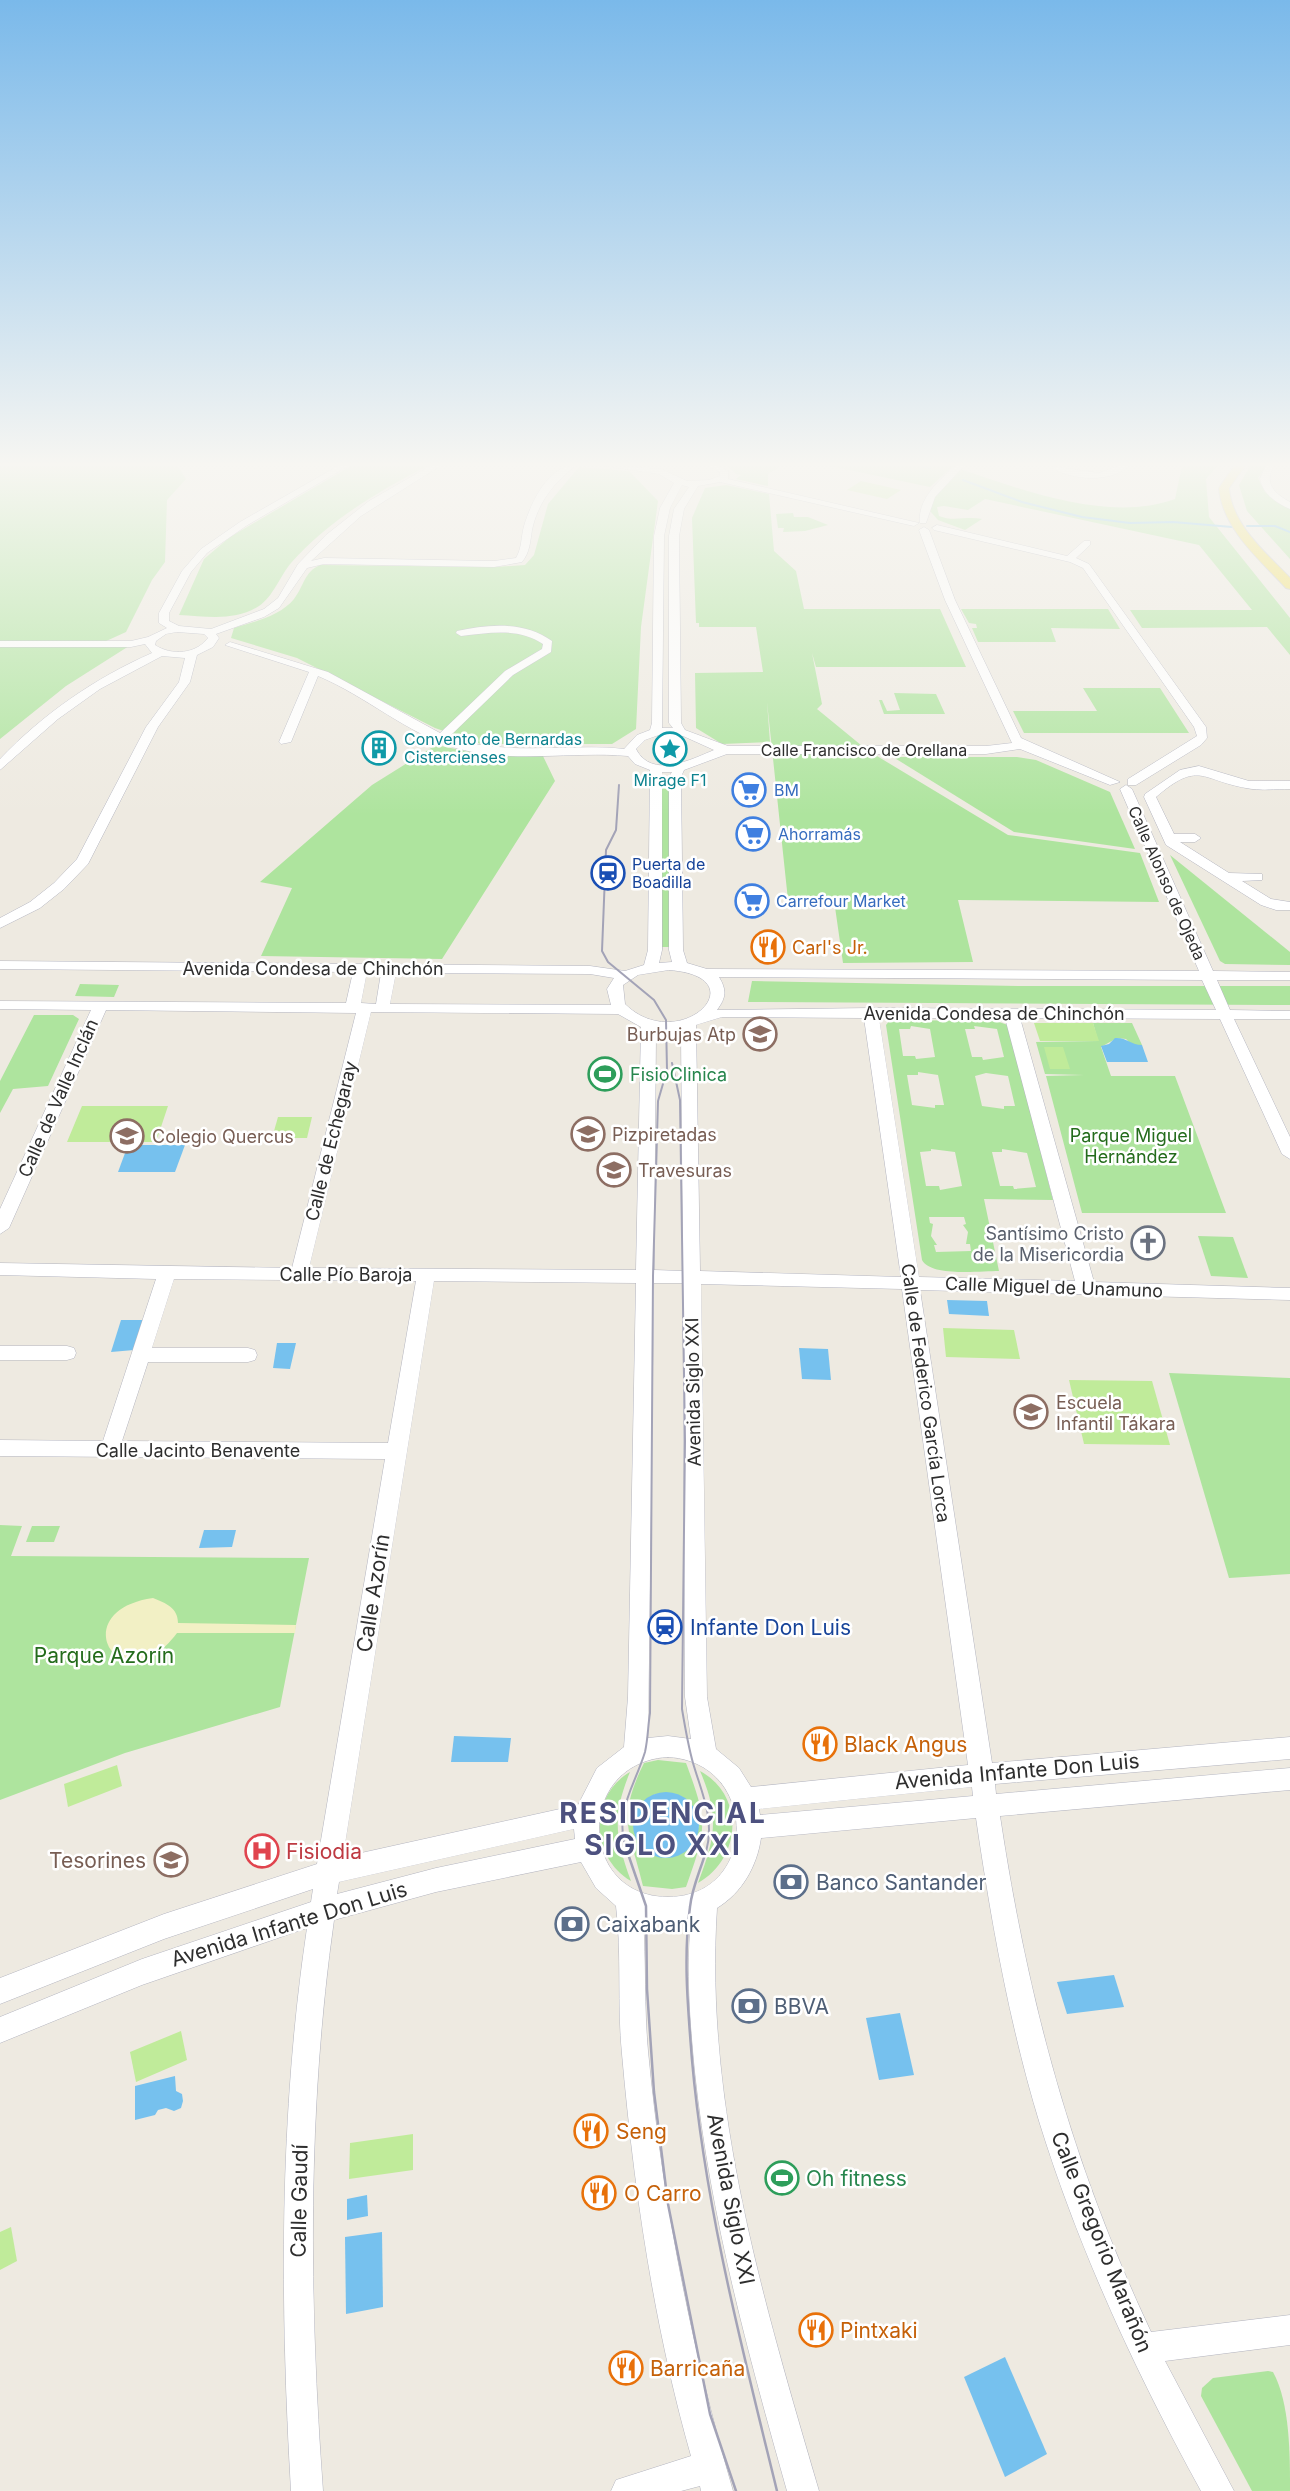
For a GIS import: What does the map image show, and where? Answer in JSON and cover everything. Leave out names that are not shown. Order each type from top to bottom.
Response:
[{"type":"street","points":[[163,632],[158,619],[172,582]]},
{"type":"street","points":[[181,582],[164,613],[164,623],[315,671],[441,738],[487,751],[631,750]]},
{"type":"street","points":[[0,924],[34,905],[59,886],[83,861],[106,821],[152,727],[184,682],[187,656],[209,637],[231,624],[261,614],[277,605],[291,582]]},
{"type":"street","points":[[655,733],[658,723],[660,582]]},
{"type":"street","points":[[674,582],[675,723],[681,732]]},
{"type":"street","points":[[943,582],[1014,734],[1010,743],[1014,747],[1124,784],[1197,743],[1203,736],[1200,727],[1098,582]]},
{"type":"street","points":[[933,588],[945,588]]},
{"type":"street","points":[[941,608],[954,608]]},
{"type":"street","points":[[0,766],[66,709],[144,660],[163,632],[177,629]]},
{"type":"street","points":[[441,738],[457,727],[508,673],[537,659],[547,650],[548,643],[530,632],[499,629],[461,633]]},
{"type":"street","points":[[0,643],[131,644],[187,656]]},
{"type":"street","points":[[0,756],[58,707],[154,647]]},
{"type":"street","points":[[285,741],[315,671]]},
{"type":"street","points":[[631,750],[642,736],[681,732],[696,737],[706,749]]},
{"type":"street","name":"Calle Francisco de Orellana","points":[[680,767],[694,764],[706,749],[986,750],[1014,747]]},
{"type":"street","points":[[631,750],[640,762],[656,767],[680,767],[675,777],[676,950],[681,967]]},
{"type":"street","points":[[651,967],[655,950],[656,767]]},
{"type":"street","points":[[1290,785],[1248,785],[1210,772],[1190,771],[1151,794],[1171,842],[1266,902],[1290,906]]},
{"type":"street","name":"Calle Alonso de Ojeda","points":[[1124,784],[1231,1015],[1290,1154]]},
{"type":"street","points":[[1137,814],[1158,814]]},
{"type":"street","points":[[1169,838],[1195,838]]},
{"type":"street","points":[[1226,877],[1257,877]]},
{"type":"street","name":"Avenida Condesa de Chinchón","points":[[0,965],[590,970],[625,975]]},
{"type":"street","points":[[620,1010],[614,999],[616,983],[625,975],[651,967],[681,967],[704,973],[1290,976]]},
{"type":"street","points":[[362,968],[366,1009]]},
{"type":"street","points":[[366,1009],[389,968]]},
{"type":"street","points":[[0,1005],[620,1010],[649,1025],[666,1029],[694,1022],[713,1004],[718,990],[715,980],[704,973]]},
{"type":"street","name":"Calle de Valle Inclán","points":[[0,1228],[100,1007]]},
{"type":"street","name":"Calle de Echegaray","points":[[299,1274],[366,1009]]},
{"type":"street","name":"Calle de Federico García Lorca","points":[[871,1012],[981,1774]]},
{"type":"street","name":"Avenida Condesa de Chinchón","points":[[694,1022],[723,1013],[1290,1015]]},
{"type":"street","points":[[1011,1013],[1078,1266],[1087,1288]]},
{"type":"street","name":"Avenida Siglo XXI","points":[[694,1022],[692,1276],[696,1697],[706,1757]]},
{"type":"street","points":[[635,1754],[639,1697],[649,1025]]},
{"type":"street","name":"Calle Pío Baroja","points":[[0,1269],[167,1273],[692,1276]]},
{"type":"street","points":[[110,1449],[167,1273]]},
{"type":"street","name":"Calle Azorín","points":[[324,1912],[426,1275]]},
{"type":"street","name":"Calle Miguel de Unamuno","points":[[692,1276],[1290,1294]]},
{"type":"street","points":[[0,1353],[67,1353]]},
{"type":"street","points":[[141,1355],[248,1355]]},
{"type":"street","name":"Calle Jacinto Benavente","points":[[0,1448],[396,1451]]},
{"type":"street","points":[[667,1748],[690,1751],[706,1757],[735,1781],[745,1799],[751,1827],[748,1851],[739,1871],[724,1888],[705,1901],[690,1906],[668,1909],[646,1906],[628,1899],[610,1886],[596,1869],[587,1849],[585,1815],[591,1795],[602,1778],[617,1764],[635,1754],[667,1748]]},
{"type":"street","name":"Avenida Infante Don Luis","points":[[745,1799],[981,1774],[1290,1748]]},
{"type":"street","name":"Calle Gregorio Marañón","points":[[981,1774],[1022,2011],[1052,2118],[1074,2184],[1145,2348],[1183,2429],[1218,2491]]},
{"type":"street","name":"Avenida Infante Don Luis","points":[[751,1827],[1290,1779]]},
{"type":"street","name":"Avenida Infante Don Luis","points":[[0,1992],[127,1940],[329,1872],[422,1849],[585,1815]]},
{"type":"street","name":"Avenida Infante Don Luis","points":[[0,2030],[144,1970],[252,1932],[419,1884],[519,1861],[587,1849]]},
{"type":"street","points":[[627,2491],[713,2479],[690,2400],[656,2222],[635,2050],[633,1930],[628,1899]]},
{"type":"street","name":"Avenida Siglo XXI","points":[[705,1901],[701,1968],[715,2129],[744,2272],[769,2374],[803,2491]]},
{"type":"street","name":"Calle Gaudí","points":[[307,2491],[299,2372],[296,2213],[304,2066],[315,1964],[324,1912]]},
{"type":"street","points":[[1145,2348],[1290,2330]]},
{"type":"green space","points":[[0,582],[151,582],[126,632],[104,642],[0,644]]},
{"type":"green space","points":[[194,582],[278,582],[268,597],[250,611],[230,616],[179,615]]},
{"type":"green space","points":[[303,582],[647,582],[641,627],[636,729],[612,744],[481,744],[435,728],[297,658],[231,638],[234,628],[282,610],[297,594]]},
{"type":"green space","points":[[694,582],[798,582],[804,609],[940,609],[966,667],[816,667],[812,653],[822,704],[817,709],[867,750],[1008,835],[1140,853],[1159,902],[958,900],[973,962],[843,963],[834,900],[788,900],[767,702],[770,742],[722,744],[696,728],[695,673],[763,672],[756,627],[699,627],[699,623],[696,623]]},
{"type":"green space","points":[[1229,582],[1261,582],[1290,618],[1290,655],[1267,627],[1142,628],[1130,610],[1252,610]]},
{"type":"green space","points":[[961,609],[1108,609],[1120,629],[1051,628],[1056,642],[978,642],[972,628],[977,628],[976,624],[969,623]]},
{"type":"green space","points":[[0,646],[129,646],[66,686],[0,739]]},
{"type":"green space","points":[[1083,688],[1160,688],[1189,733],[1024,733],[1013,711],[1097,711]]},
{"type":"green space","points":[[894,693],[936,694],[945,714],[884,714],[879,700],[882,700],[887,711],[900,710]]},
{"type":"green space","points":[[436,745],[486,755],[542,754],[555,781],[442,959],[261,956],[292,888],[260,882],[372,785]]},
{"type":"green space","points":[[893,757],[1017,757],[1036,760],[1110,792],[1135,849],[1014,832]]},
{"type":"green space","points":[[662,779],[672,779],[671,947],[659,947]]},
{"type":"green space","points":[[1170,855],[1290,952],[1290,965],[1225,964],[1220,961]]},
{"type":"green space","points":[[752,981],[1020,986],[1290,986],[1290,1005],[748,1002]]},
{"type":"green space","points":[[80,984],[119,985],[114,997],[75,996]]},
{"type":"green space","points":[[34,1015],[73,1015],[79,1019],[48,1086],[13,1089],[0,1113],[0,1081]]},
{"type":"green space","points":[[890,1020],[996,1021],[1008,1025],[1053,1200],[984,1199],[999,1271],[945,1271],[935,1269],[922,1260],[886,1025]],"holes":[[[911,1026],[930,1029],[935,1057],[916,1059],[915,1056],[903,1056],[899,1029],[910,1029]],[[974,1026],[997,1029],[1004,1057],[983,1060],[982,1057],[972,1057],[965,1029],[975,1029]],[[918,1072],[938,1075],[944,1105],[935,1105],[935,1108],[912,1105],[907,1075],[918,1075]],[[986,1073],[1008,1076],[1015,1106],[1004,1106],[1004,1109],[982,1106],[975,1076]],[[931,1149],[955,1152],[962,1186],[940,1190],[939,1186],[926,1186],[920,1152]],[[1002,1149],[1027,1153],[1036,1187],[1014,1189],[1013,1186],[1000,1186],[992,1152],[1002,1152]],[[929,1217],[964,1217],[966,1224],[963,1225],[968,1232],[966,1244],[970,1244],[971,1251],[936,1252],[934,1245],[937,1245],[931,1236],[933,1224],[930,1223]]]},
{"type":"green space","points":[[1034,1023],[1093,1023],[1099,1041],[1040,1041]]},
{"type":"green space","name":"Parque Miguel Hernández","points":[[1093,1023],[1132,1023],[1142,1045],[1132,1045],[1126,1039],[1117,1038],[1101,1047],[1111,1076],[1175,1076],[1226,1213],[1082,1213],[1046,1076],[1084,1075],[1045,1074],[1036,1042],[1098,1041]]},
{"type":"green space","points":[[1044,1047],[1063,1047],[1070,1069],[1050,1069]]},
{"type":"green space","points":[[82,1106],[168,1106],[156,1142],[67,1142]]},
{"type":"green space","points":[[278,1117],[312,1117],[307,1138],[272,1138]]},
{"type":"green space","points":[[1198,1236],[1233,1237],[1248,1278],[1211,1276]]},
{"type":"green space","points":[[943,1328],[1014,1330],[1020,1359],[946,1357]]},
{"type":"green space","points":[[1169,1373],[1290,1378],[1290,1574],[1229,1578]]},
{"type":"green space","points":[[1069,1380],[1152,1381],[1170,1445],[1084,1444]]},
{"type":"green space","name":"Parque Azorín","points":[[0,1525],[22,1526],[11,1556],[309,1558],[280,1707],[125,1753],[0,1800]]},
{"type":"green space","points":[[32,1526],[60,1526],[54,1542],[26,1542]]},
{"type":"green space","points":[[658,1760],[686,1763],[693,1783],[702,1825],[698,1851],[686,1887],[672,1889],[643,1886],[630,1838],[628,1812],[635,1782],[644,1763]],"holes":[[[655,1794],[694,1807],[699,1827],[671,1856],[649,1852],[635,1836],[638,1806]]]},
{"type":"green space","points":[[117,1765],[122,1786],[68,1807],[64,1784]]},
{"type":"green space","points":[[700,1771],[715,1782],[725,1796],[731,1811],[732,1827],[730,1844],[723,1859],[698,1883],[713,1827],[711,1802]]},
{"type":"green space","points":[[630,1772],[620,1801],[618,1826],[631,1881],[608,1857],[600,1826],[601,1811],[607,1796]]},
{"type":"green space","points":[[181,2031],[187,2060],[136,2082],[130,2052]]},
{"type":"green space","points":[[413,2134],[413,2170],[349,2179],[350,2143]]},
{"type":"green space","points":[[11,2227],[17,2261],[0,2270],[0,2232]]},
{"type":"green space","points":[[1273,2372],[1279,2384],[1286,2414],[1290,2491],[1252,2491],[1201,2396],[1202,2388],[1213,2378]]},
{"type":"sand","points":[[153,1598],[174,1610],[178,1623],[296,1625],[295,1633],[177,1633],[156,1654],[137,1661],[121,1658],[110,1648],[106,1635],[110,1619],[126,1606]]},
{"type":"water","points":[[1115,1038],[1142,1045],[1148,1062],[1107,1062],[1101,1046],[1109,1044]]},
{"type":"water","points":[[128,1145],[185,1145],[175,1172],[118,1172]]},
{"type":"water","points":[[947,1300],[987,1301],[989,1316],[949,1314]]},
{"type":"water","points":[[121,1320],[144,1320],[134,1350],[111,1352]]},
{"type":"water","points":[[277,1343],[296,1343],[290,1369],[273,1368]]},
{"type":"water","points":[[799,1348],[828,1349],[831,1380],[802,1379]]},
{"type":"water","points":[[204,1530],[236,1530],[232,1547],[199,1548]]},
{"type":"water","points":[[454,1736],[511,1738],[508,1762],[451,1762]]},
{"type":"water","points":[[666,1792],[689,1802],[699,1825],[689,1848],[666,1858],[643,1848],[633,1825],[643,1802]]},
{"type":"water","points":[[1114,1975],[1124,2007],[1067,2014],[1057,1982]]},
{"type":"water","points":[[900,2013],[914,2075],[879,2080],[866,2018]]},
{"type":"water","points":[[175,2076],[176,2091],[182,2094],[181,2108],[174,2111],[166,2108],[158,2110],[155,2115],[135,2120],[135,2086]]},
{"type":"water","points":[[367,2195],[368,2216],[347,2220],[347,2199]]},
{"type":"water","points":[[382,2232],[383,2307],[346,2314],[345,2237]]},
{"type":"water","points":[[1005,2357],[1047,2454],[1005,2477],[964,2377]]},
{"type":"tram line","points":[[619,785],[616,830],[606,850],[602,951],[608,962],[654,1000],[666,1020],[667,1070],[658,1101],[653,1276],[650,1713],[645,1752],[624,1812],[622,1825],[627,1852]]},
{"type":"tram line","points":[[672,1063],[680,1100],[685,1441],[682,1709],[691,1756],[708,1818],[706,1852]]},
{"type":"tram line","points":[[627,1851],[646,1906],[647,1989],[654,2092],[668,2204],[710,2414],[736,2491]]},
{"type":"tram line","points":[[706,1851],[691,1900],[687,1945],[689,2022],[698,2115],[726,2277],[777,2491]]},
{"type":"place","name":"Convento de Bernardas Cistercienses","points":[[379,748]]},
{"type":"place","name":"Mirage F1","points":[[670,749]]},
{"type":"place","name":"BM","points":[[749,790]]},
{"type":"place","name":"Ahorramás","points":[[753,834]]},
{"type":"place","name":"Puerta de Boadilla","points":[[608,873]]},
{"type":"place","name":"Carrefour Market","points":[[752,901]]},
{"type":"place","name":"Carl's Jr.","points":[[768,947]]},
{"type":"place","name":"Burbujas Atp","points":[[760,1034]]},
{"type":"place","name":"FisioClinica","points":[[605,1074]]},
{"type":"place","name":"Pizpiretadas","points":[[588,1134]]},
{"type":"place","name":"Colegio Quercus","points":[[127,1136]]},
{"type":"place","name":"Travesuras","points":[[614,1170]]},
{"type":"place","name":"Santísimo Cristo de la Misericordia","points":[[1148,1243]]},
{"type":"place","name":"Escuela Infantil Tákara","points":[[1031,1412]]},
{"type":"place","name":"Infante Don Luis","points":[[665,1627]]},
{"type":"place","name":"Black Angus","points":[[820,1744]]},
{"type":"place","name":"Fisiodia","points":[[262,1851]]},
{"type":"place","name":"Tesorines","points":[[171,1860]]},
{"type":"place","name":"Banco Santander","points":[[791,1882]]},
{"type":"place","name":"Caixabank","points":[[572,1924]]},
{"type":"place","name":"BBVA","points":[[749,2006]]},
{"type":"place","name":"Seng","points":[[591,2131]]},
{"type":"place","name":"Oh fitness","points":[[782,2178]]},
{"type":"place","name":"O Carro","points":[[599,2193]]},
{"type":"place","name":"Pintxaki","points":[[816,2330]]},
{"type":"place","name":"Barricaña","points":[[626,2368]]},
{"type":"district","name":"RESIDENCIAL SIGLO XXI","points":[[663,1829]]}]
